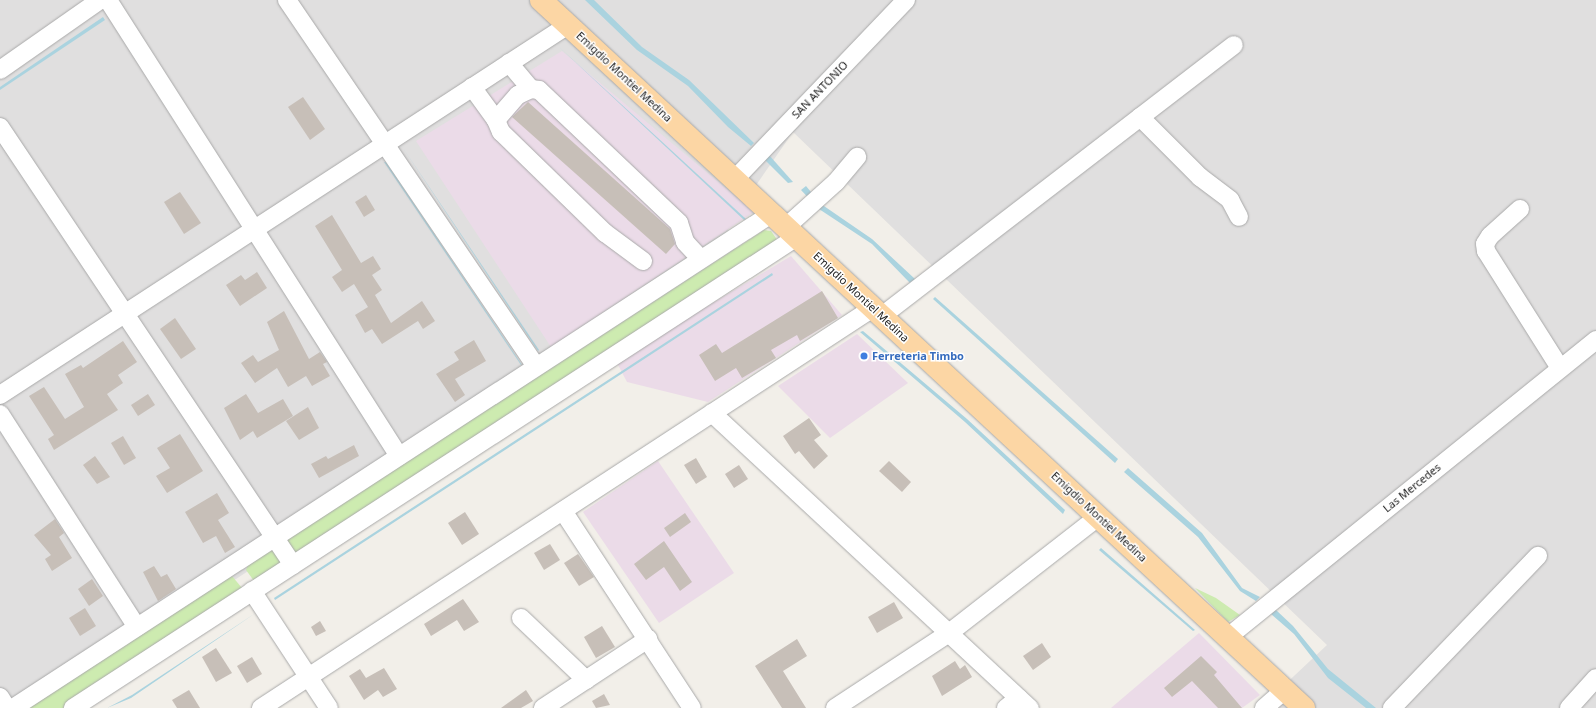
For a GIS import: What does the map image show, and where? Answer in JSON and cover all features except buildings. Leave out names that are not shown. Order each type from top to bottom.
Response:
[{"type":"main road","name":"Emigdio Montiel Medina","points":[[541,0],[1304,708]]},
{"type":"street","points":[[0,70],[100,0]]},
{"type":"street","points":[[108,0],[400,456]]},
{"type":"street","points":[[287,0],[536,367]]},
{"type":"street","name":"SAN ANTONIO","points":[[734,180],[906,0]]},
{"type":"street","points":[[0,395],[568,25]]},
{"type":"street","points":[[261,708],[712,413],[878,312],[1140,117],[1234,44]]},
{"type":"street","points":[[509,63],[531,89]]},
{"type":"street","points":[[472,87],[496,120],[501,132],[599,228],[643,261]]},
{"type":"street","points":[[496,120],[511,102],[531,89],[539,90],[679,223],[685,242],[701,259]]},
{"type":"street","points":[[1140,117],[1200,177],[1230,200],[1239,217]]},
{"type":"street","points":[[0,127],[123,315],[273,539],[293,565]]},
{"type":"street","points":[[73,708],[293,565],[785,226],[836,182],[857,157]]},
{"type":"street","points":[[1520,209],[1490,236],[1485,244],[1486,251],[1560,368]]},
{"type":"street","points":[[13,708],[701,259],[785,226]]},
{"type":"street","name":"Las Mercedes","points":[[1228,637],[1596,340]]},
{"type":"street","points":[[712,413],[949,633],[1018,705]]},
{"type":"street","points":[[0,414],[137,627]]},
{"type":"street","points":[[563,511],[692,708]]},
{"type":"street","points":[[835,708],[949,633],[1098,517]]},
{"type":"street","points":[[1392,708],[1538,556]]},
{"type":"street","points":[[252,591],[329,708]]},
{"type":"street","points":[[521,618],[586,680]]},
{"type":"street","points":[[543,708],[648,639]]},
{"type":"street","points":[[1569,708],[1596,678]]},
{"type":"street","points":[[1264,708],[1285,690]]},
{"type":"street","points":[[0,697],[7,708]]},
{"type":"shaded area","points":[[0,0],[1596,0],[1596,708],[1260,708],[1327,645],[793,132],[727,227],[737,254],[37,708],[0,708]]},
{"type":"shaded area","points":[[562,51],[754,212],[551,347],[416,141]]},
{"type":"shaded area","points":[[791,256],[842,315],[708,402],[627,382],[616,361]]},
{"type":"shaded area","points":[[857,334],[908,383],[830,438],[778,386]]},
{"type":"shaded area","points":[[658,461],[734,573],[659,623],[583,512]]},
{"type":"shaded area","points":[[1199,633],[1260,695],[1242,708],[1111,708]]},
{"type":"green space","points":[[764,230],[771,231],[778,241],[254,581],[246,570],[248,565]]},
{"type":"green space","points":[[232,576],[242,588],[240,592],[63,708],[27,708]]},
{"type":"green space","points":[[1195,588],[1216,598],[1240,615],[1228,622]]},
{"type":"water","points":[[585,0],[594,0],[642,47],[689,80],[754,143],[751,146],[728,127],[688,86],[637,50]]},
{"type":"water","points":[[103,17],[105,20],[0,90],[0,87]]},
{"type":"water","points":[[558,46],[746,219],[744,220]]},
{"type":"water","points":[[401,145],[539,350],[538,351]]},
{"type":"water","points":[[769,155],[793,182],[788,183],[764,159]]},
{"type":"water","points":[[384,162],[386,162],[522,365],[521,365]]},
{"type":"water","points":[[806,186],[821,204],[872,239],[915,279],[910,283],[872,244],[819,209],[801,190]]},
{"type":"water","points":[[772,273],[773,275],[275,600],[274,598]]},
{"type":"water","points":[[935,297],[1118,459],[1115,463],[933,299]]},
{"type":"water","points":[[863,331],[967,419],[1065,510],[1063,514],[965,422],[860,332]]},
{"type":"water","points":[[1128,468],[1202,533],[1242,588],[1260,597],[1256,601],[1240,591],[1198,537],[1124,472]]},
{"type":"water","points":[[1101,548],[1195,630],[1193,631],[1099,550]]},
{"type":"water","points":[[1276,610],[1293,626],[1328,669],[1376,708],[1366,708],[1328,678],[1294,634],[1271,614]]},
{"type":"water","points":[[257,612],[131,698],[107,708],[132,695]]},
{"type":"place","name":"Ferreteria Timbo","points":[[864,356]]}]
